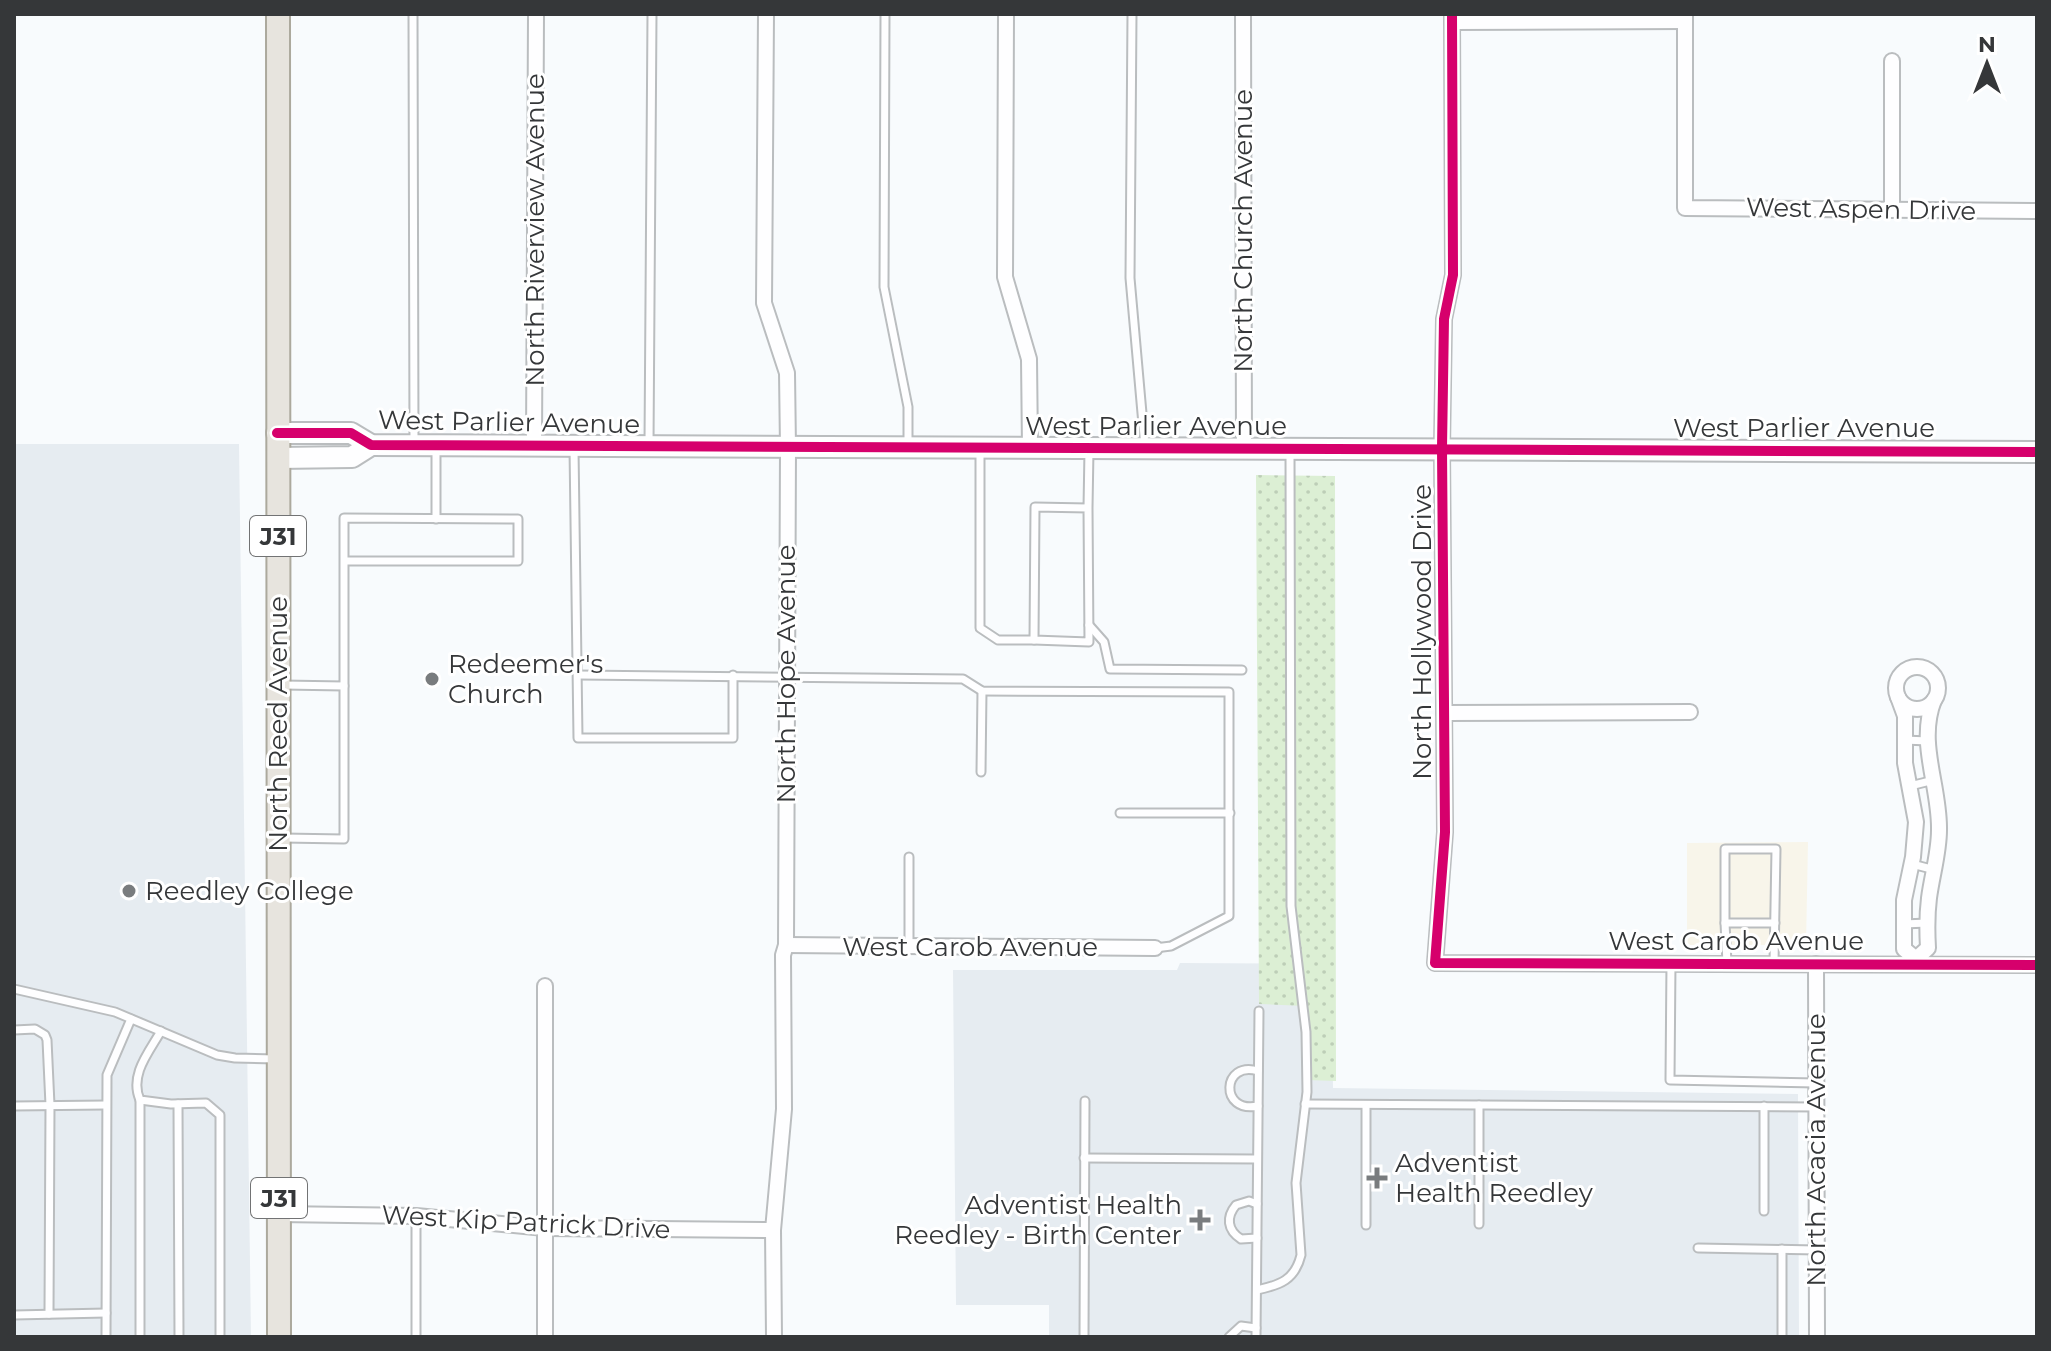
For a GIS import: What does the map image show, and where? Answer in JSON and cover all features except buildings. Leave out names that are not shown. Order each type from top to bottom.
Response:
[{"type":"main road","name":"North Reed Avenue","points":[[278,14],[279,1337]]},
{"type":"street","name":"North Riverview Avenue","points":[[534,445],[536,14]]},
{"type":"street","name":"North Hope Avenue","points":[[766,14],[764,303],[787,373],[788,448],[784,1109],[773,1230],[774,1337]]},
{"type":"street","points":[[1006,14],[1005,277],[1029,359],[1030,448]]},
{"type":"street","name":"North Church Avenue","points":[[1243,14],[1244,448]]},
{"type":"street","points":[[1452,18],[1685,17]]},
{"type":"street","name":"West Aspen Drive","points":[[1685,17],[1685,208],[2037,211]]},
{"type":"street","name":"North Hollywood Drive","points":[[1435,963],[1445,832],[1442,448],[1444,319],[1453,275],[1452,18]]},
{"type":"street","points":[[1892,61],[1892,210]]},
{"type":"street","name":"West Parlier Avenue","points":[[277,433],[351,433],[371,445]]},
{"type":"street","name":"West Parlier Avenue","points":[[278,458],[352,457],[371,445],[414,444],[2037,452]]},
{"type":"street","points":[[1926,669],[1936,679],[1934,700],[1928,718],[1928,741],[1939,824],[1927,923],[1928,948],[1916,962],[1904,949],[1904,900],[1912,864],[1916,822],[1905,763],[1905,716],[1896,682],[1905,670],[1926,669]]},
{"type":"street","points":[[1898,697],[1908,707],[1915,708],[1922,708],[1934,700]]},
{"type":"street","points":[[1444,713],[1690,712]]},
{"type":"street","name":"West Carob Avenue","points":[[786,945],[1155,948]]},
{"type":"street","name":"West Carob Avenue","points":[[1435,963],[1916,962],[2037,965]]},
{"type":"street","name":"North Acacia Avenue","points":[[1816,964],[1817,1337]]},
{"type":"street","points":[[545,986],[545,1337]]},
{"type":"street","name":"West Kip Patrick Drive","points":[[279,1214],[416,1216],[545,1228],[773,1230]]},
{"type":"lane","points":[[413,14],[414,444]]},
{"type":"lane","points":[[649,446],[652,14]]},
{"type":"lane","points":[[885,14],[884,287],[908,407],[908,448]]},
{"type":"lane","points":[[1132,14],[1130,278],[1145,448]]},
{"type":"lane","points":[[436,444],[436,519]]},
{"type":"lane","points":[[574,446],[578,738],[733,738],[733,675]]},
{"type":"lane","points":[[980,448],[980,628],[998,640],[1104,642]]},
{"type":"lane","points":[[1089,448],[1089,642]]},
{"type":"lane","points":[[1257,1290],[1288,1279],[1299,1265],[1301,1242],[1296,1183],[1305,1104],[1306,1032],[1291,906],[1290,448]]},
{"type":"lane","points":[[1034,640],[1035,507],[1088,508]]},
{"type":"lane","points":[[279,838],[344,839],[344,561],[344,518],[518,519],[518,561],[344,561]]},
{"type":"lane","points":[[1089,625],[1104,642],[1110,669],[1242,670]]},
{"type":"lane","points":[[578,675],[963,679],[982,691],[1229,692],[1229,916],[1171,946],[1155,948]]},
{"type":"lane","points":[[278,685],[344,686]]},
{"type":"lane","points":[[981,772],[982,691]]},
{"type":"lane","points":[[1904,740],[1928,741]]},
{"type":"lane","points":[[1910,786],[1934,780]]},
{"type":"lane","points":[[1120,813],[1230,813]]},
{"type":"lane","points":[[1727,963],[1725,849],[1776,849],[1774,963]]},
{"type":"lane","points":[[909,857],[909,946]]},
{"type":"lane","points":[[1912,864],[1935,870]]},
{"type":"lane","points":[[1725,923],[1775,923]]},
{"type":"lane","points":[[1904,924],[1927,923]]},
{"type":"lane","points":[[1671,963],[1670,1080],[1816,1083]]},
{"type":"lane","points":[[14,989],[115,1012],[217,1055],[278,1059]]},
{"type":"lane","points":[[1229,1337],[1241,1326],[1256,1332],[1259,1011]]},
{"type":"lane","points":[[106,1337],[107,1075],[131,1019]]},
{"type":"lane","points":[[14,1030],[35,1029],[45,1035],[50,1105],[49,1314]]},
{"type":"lane","points":[[140,1337],[140,1100],[136,1075],[161,1031]]},
{"type":"lane","points":[[1258,1071],[1250,1069],[1237,1073],[1229,1091],[1241,1106],[1258,1106]]},
{"type":"lane","points":[[140,1100],[206,1103],[220,1115],[220,1337]]},
{"type":"lane","points":[[1084,1337],[1085,1101]]},
{"type":"lane","points":[[178,1104],[179,1337]]},
{"type":"lane","points":[[1305,1104],[1816,1107]]},
{"type":"lane","points":[[14,1106],[106,1105]]},
{"type":"lane","points":[[1366,1105],[1366,1225]]},
{"type":"lane","points":[[1479,1105],[1479,1224]]},
{"type":"lane","points":[[1764,1106],[1764,1211]]},
{"type":"lane","points":[[1084,1158],[1257,1159]]},
{"type":"lane","points":[[1257,1204],[1249,1201],[1236,1205],[1229,1216],[1229,1223],[1231,1230],[1241,1239],[1257,1238]]},
{"type":"lane","points":[[416,1216],[416,1337]]},
{"type":"lane","points":[[1698,1248],[1817,1250]]},
{"type":"lane","points":[[1782,1249],[1782,1337]]},
{"type":"lane","points":[[14,1315],[106,1313]]},
{"type":"shaded area","name":"Reedley College","points":[[14,444],[239,444],[251,1337],[14,1337]]},
{"type":"shaded area","points":[[1808,842],[1806,945],[1687,945],[1687,843]]},
{"type":"shaded area","name":"Adventist Health Reedley","points":[[1180,963],[1331,964],[1333,1088],[1798,1094],[1799,1337],[1049,1337],[1049,1305],[956,1305],[953,970],[1177,970]]},
{"type":"green space","points":[[1256,475],[1335,476],[1336,1081],[1307,1080],[1304,1006],[1259,1004]]},
{"type":"cycle path","points":[[1452,14],[1453,275],[1444,319],[1442,448],[1445,832],[1435,963],[2037,965]]},
{"type":"cycle path","points":[[277,433],[351,433],[371,445],[2037,452]]},
{"type":"place","name":"Redeemer's Church","points":[[432,679]]},
{"type":"place","name":"Reedley College","points":[[129,891]]},
{"type":"place","name":"Adventist Health Reedley","points":[[1377,1178]]},
{"type":"place","name":"Adventist Health Reedley - Birth Center","points":[[1200,1220]]}]
